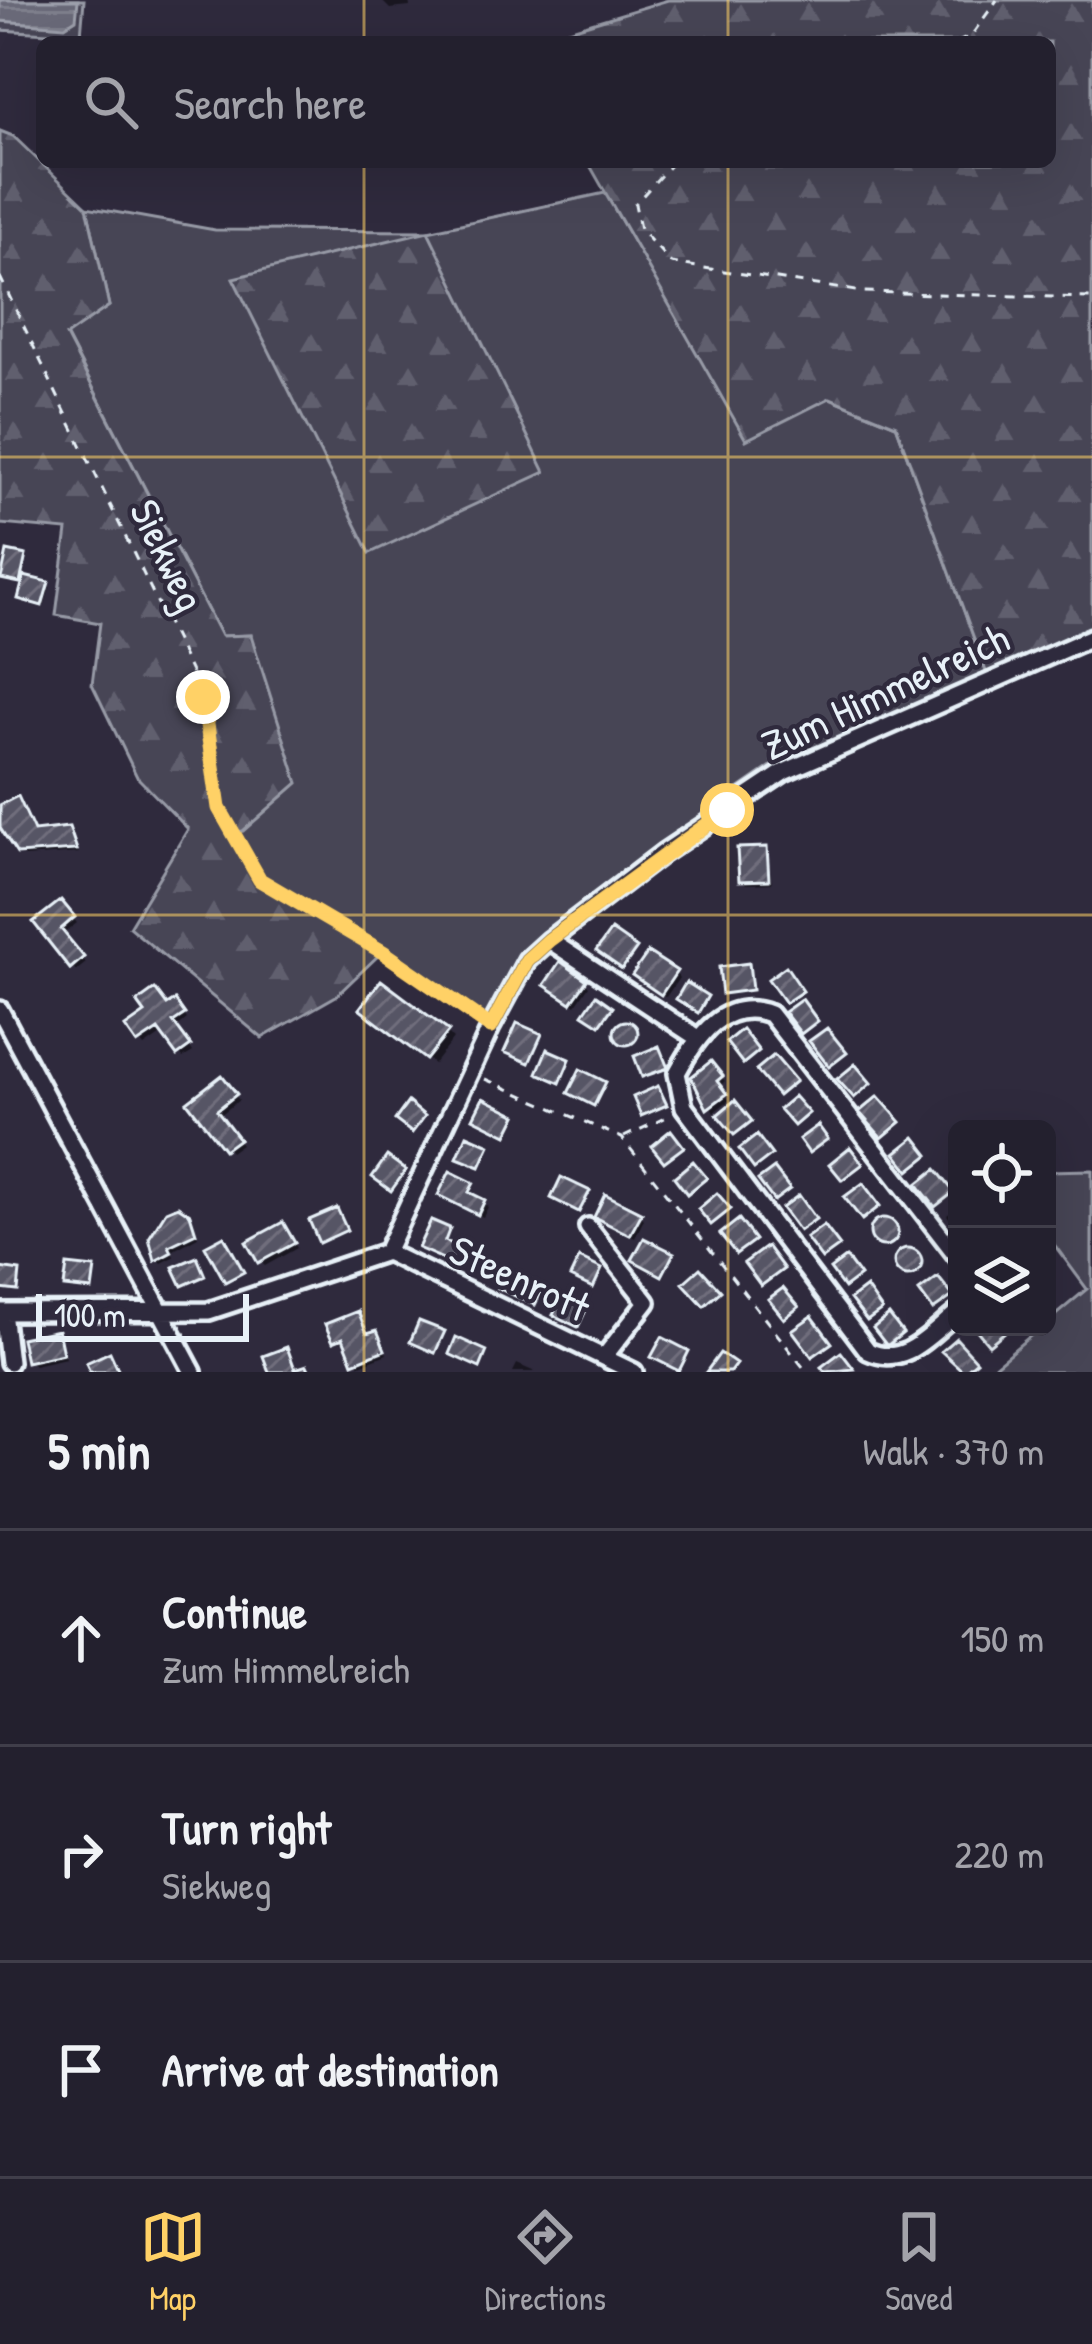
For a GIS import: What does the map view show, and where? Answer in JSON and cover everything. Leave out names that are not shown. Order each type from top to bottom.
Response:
[{"type":"street","name":"Zum Himmelreich","points":[[386,1252],[491,1027],[527,960],[549,940],[663,853],[784,772],[1092,638]]},
{"type":"street","points":[[549,940],[696,1037]]},
{"type":"street","points":[[948,1244],[770,1014],[751,1007],[732,1011],[696,1037],[676,1072],[684,1107],[868,1351],[885,1359],[902,1356],[948,1319]]},
{"type":"street","points":[[0,1010],[193,1372]]},
{"type":"street","name":"Steenrott","points":[[386,1252],[604,1358],[647,1302],[589,1227]]},
{"type":"street","points":[[9,1362],[2,1312],[162,1313],[237,1305],[386,1252]]},
{"type":"street","points":[[604,1358],[634,1372]]},
{"type":"path","points":[[971,36],[997,0]]},
{"type":"path","points":[[668,168],[635,204],[640,230],[671,262],[863,292],[1092,298]]},
{"type":"path","name":"Siekweg","points":[[0,277],[203,697],[219,808],[260,880],[383,952],[491,1027]]},
{"type":"path","points":[[472,1074],[622,1138],[807,1372]]},
{"type":"path","points":[[622,1138],[684,1107]]},
{"type":"green space","points":[[0,0],[84,0],[81,35],[0,30]]},
{"type":"green space","points":[[668,0],[1092,0],[1092,628],[988,677],[896,425],[830,398],[746,440],[591,168],[1056,168],[1056,36],[548,36]]},
{"type":"green space","points":[[0,131],[13,136],[36,158],[36,168],[46,168],[87,207],[109,306],[66,336],[221,636],[251,635],[298,783],[243,831],[230,833],[260,880],[383,951],[336,996],[262,1038],[129,927],[188,829],[137,777],[92,684],[100,623],[56,615],[67,530],[0,524]]},
{"type":"green space","points":[[605,193],[665,296],[830,398],[896,425],[988,677],[774,764],[722,800],[549,940],[491,1027],[383,951],[260,880],[229,831],[251,635],[221,636],[66,335],[109,306],[87,207],[215,230],[428,231]]},
{"type":"green space","points":[[428,231],[545,472],[370,553],[233,278]]},
{"type":"green space","points":[[1092,1170],[1092,1372],[987,1372],[1030,1336],[1056,1336],[1056,1315],[1087,1289],[1056,1247],[1056,1171]]},
{"type":"water","points":[[0,0],[78,0],[76,19],[65,26],[0,21]]},
{"type":"building","points":[[7,551],[26,555],[20,583],[1,579]]},
{"type":"building","points":[[24,576],[49,582],[42,606],[18,599]]},
{"type":"building","points":[[18,796],[34,831],[69,827],[77,850],[17,854],[0,828],[0,805]]},
{"type":"building","points":[[767,847],[769,880],[739,881],[737,848]]},
{"type":"building","points":[[61,900],[75,917],[61,929],[84,957],[70,969],[33,922]]},
{"type":"building","points":[[611,930],[637,948],[622,969],[596,951]]},
{"type":"building","points":[[648,952],[677,971],[661,995],[632,975]]},
{"type":"building","points":[[560,961],[587,980],[571,1003],[544,985]]},
{"type":"building","points":[[749,963],[752,990],[722,994],[719,967]]},
{"type":"building","points":[[786,966],[803,991],[785,1003],[768,979]]},
{"type":"building","points":[[381,980],[449,1031],[426,1060],[359,1009]]},
{"type":"building","points":[[686,982],[708,996],[698,1013],[676,999]]},
{"type":"building","points":[[155,989],[167,1005],[175,1000],[185,1014],[173,1022],[191,1046],[177,1056],[158,1030],[137,1044],[125,1027],[145,1013],[137,1002]]},
{"type":"building","points":[[596,995],[613,1007],[600,1025],[583,1014]]},
{"type":"building","points":[[802,999],[818,1021],[801,1034],[784,1012]]},
{"type":"building","points":[[626,1021],[638,1033],[626,1045],[614,1033]]},
{"type":"building","points":[[517,1023],[542,1034],[529,1063],[504,1052]]},
{"type":"building","points":[[827,1028],[847,1053],[829,1067],[809,1041]]},
{"type":"building","points":[[742,1029],[759,1051],[743,1064],[726,1042]]},
{"type":"building","points":[[659,1046],[668,1068],[642,1077],[634,1056]]},
{"type":"building","points":[[547,1049],[570,1059],[560,1083],[537,1073]]},
{"type":"building","points":[[774,1055],[796,1081],[778,1096],[756,1070]]},
{"type":"building","points":[[711,1061],[723,1076],[717,1081],[727,1094],[707,1109],[691,1077]]},
{"type":"building","points":[[855,1064],[871,1083],[854,1098],[837,1079]]},
{"type":"building","points":[[580,1069],[606,1082],[594,1106],[568,1093]]},
{"type":"building","points":[[222,1075],[237,1094],[217,1110],[239,1139],[224,1150],[187,1102]]},
{"type":"building","points":[[658,1086],[667,1105],[641,1116],[633,1097]]},
{"type":"building","points":[[794,1096],[809,1113],[794,1126],[779,1109]]},
{"type":"building","points":[[878,1096],[901,1122],[882,1138],[859,1112]]},
{"type":"building","points":[[483,1098],[517,1115],[507,1135],[473,1118]]},
{"type":"building","points":[[735,1100],[752,1121],[734,1135],[717,1115]]},
{"type":"building","points":[[408,1102],[425,1116],[412,1133],[395,1120]]},
{"type":"building","points":[[818,1125],[828,1139],[809,1153],[799,1139]]},
{"type":"building","points":[[671,1130],[684,1147],[664,1162],[651,1146]]},
{"type":"building","points":[[467,1135],[490,1145],[480,1167],[457,1158]]},
{"type":"building","points":[[757,1135],[772,1155],[754,1169],[739,1149]]},
{"type":"building","points":[[915,1137],[929,1155],[909,1171],[895,1153]]},
{"type":"building","points":[[850,1147],[863,1164],[842,1180],[829,1164]]},
{"type":"building","points":[[387,1156],[406,1170],[391,1191],[372,1177]]},
{"type":"building","points":[[693,1161],[707,1178],[687,1194],[674,1177]]},
{"type":"building","points":[[774,1168],[790,1189],[774,1201],[758,1180]]},
{"type":"building","points":[[936,1169],[948,1184],[948,1197],[935,1207],[917,1184]]},
{"type":"building","points":[[450,1171],[474,1183],[469,1192],[485,1200],[478,1215],[438,1195]]},
{"type":"building","points":[[561,1177],[590,1191],[579,1212],[551,1198]]},
{"type":"building","points":[[863,1183],[880,1206],[862,1220],[844,1197]]},
{"type":"building","points":[[717,1193],[731,1209],[711,1225],[698,1209]]},
{"type":"building","points":[[605,1194],[642,1213],[630,1235],[594,1217]]},
{"type":"building","points":[[799,1195],[816,1219],[799,1231],[782,1208]]},
{"type":"building","points":[[178,1206],[190,1214],[196,1233],[169,1246],[172,1252],[155,1261],[149,1238],[166,1211]]},
{"type":"building","points":[[337,1208],[347,1230],[319,1243],[309,1220]]},
{"type":"building","points":[[884,1218],[894,1222],[898,1232],[894,1242],[884,1246],[874,1242],[870,1232],[874,1222]]},
{"type":"building","points":[[739,1219],[755,1240],[736,1254],[720,1234]]},
{"type":"building","points":[[431,1220],[450,1228],[445,1241],[457,1246],[450,1262],[418,1248]]},
{"type":"building","points":[[283,1222],[295,1243],[258,1263],[246,1242]]},
{"type":"building","points":[[824,1225],[840,1246],[822,1259],[806,1238]]},
{"type":"building","points":[[224,1236],[244,1272],[225,1282],[205,1246]]},
{"type":"building","points":[[644,1238],[674,1253],[662,1276],[632,1260]]},
{"type":"building","points":[[767,1246],[784,1269],[761,1286],[744,1263]]},
{"type":"building","points":[[908,1248],[918,1252],[922,1262],[918,1272],[908,1276],[898,1272],[894,1262],[898,1252]]},
{"type":"building","points":[[197,1257],[205,1276],[182,1286],[173,1267]]},
{"type":"building","points":[[846,1257],[860,1276],[844,1288],[830,1269]]},
{"type":"building","points":[[579,1258],[602,1269],[593,1288],[570,1277]]},
{"type":"building","points":[[67,1265],[95,1268],[92,1290],[64,1287]]},
{"type":"building","points":[[0,1268],[20,1271],[18,1291],[0,1289]]},
{"type":"building","points":[[508,1268],[544,1286],[535,1305],[498,1288]]},
{"type":"building","points":[[700,1268],[721,1291],[704,1306],[683,1283]]},
{"type":"building","points":[[938,1277],[948,1290],[948,1300],[933,1310],[919,1291]]},
{"type":"building","points":[[866,1287],[882,1310],[867,1321],[850,1299]]},
{"type":"building","points":[[783,1288],[799,1307],[784,1319],[768,1299]]},
{"type":"building","points":[[562,1296],[587,1308],[578,1327],[553,1315]]},
{"type":"building","points":[[358,1311],[367,1333],[377,1330],[385,1350],[353,1363],[343,1338],[333,1342],[325,1324]]},
{"type":"building","points":[[889,1315],[903,1333],[887,1346],[873,1328]]},
{"type":"building","points":[[812,1316],[832,1343],[812,1357],[792,1330]]},
{"type":"building","points":[[419,1321],[445,1331],[435,1353],[410,1342]]},
{"type":"building","points":[[58,1330],[63,1354],[26,1362],[21,1338]]},
{"type":"building","points":[[456,1337],[487,1351],[480,1368],[449,1354]]},
{"type":"building","points":[[662,1337],[689,1351],[679,1371],[651,1357]]},
{"type":"building","points":[[956,1338],[977,1361],[964,1372],[941,1351]]},
{"type":"building","points":[[287,1347],[295,1369],[307,1365],[310,1372],[269,1372],[263,1356]]},
{"type":"building","points":[[110,1352],[119,1372],[90,1372],[86,1363]]},
{"type":"building","points":[[841,1352],[854,1369],[825,1372],[821,1367]]},
{"type":"building","points":[[720,1353],[736,1364],[730,1372],[706,1372]]},
{"type":"route","points":[[203,697],[219,808],[260,880],[383,952],[491,1027],[527,960],[580,915],[727,810]]}]
